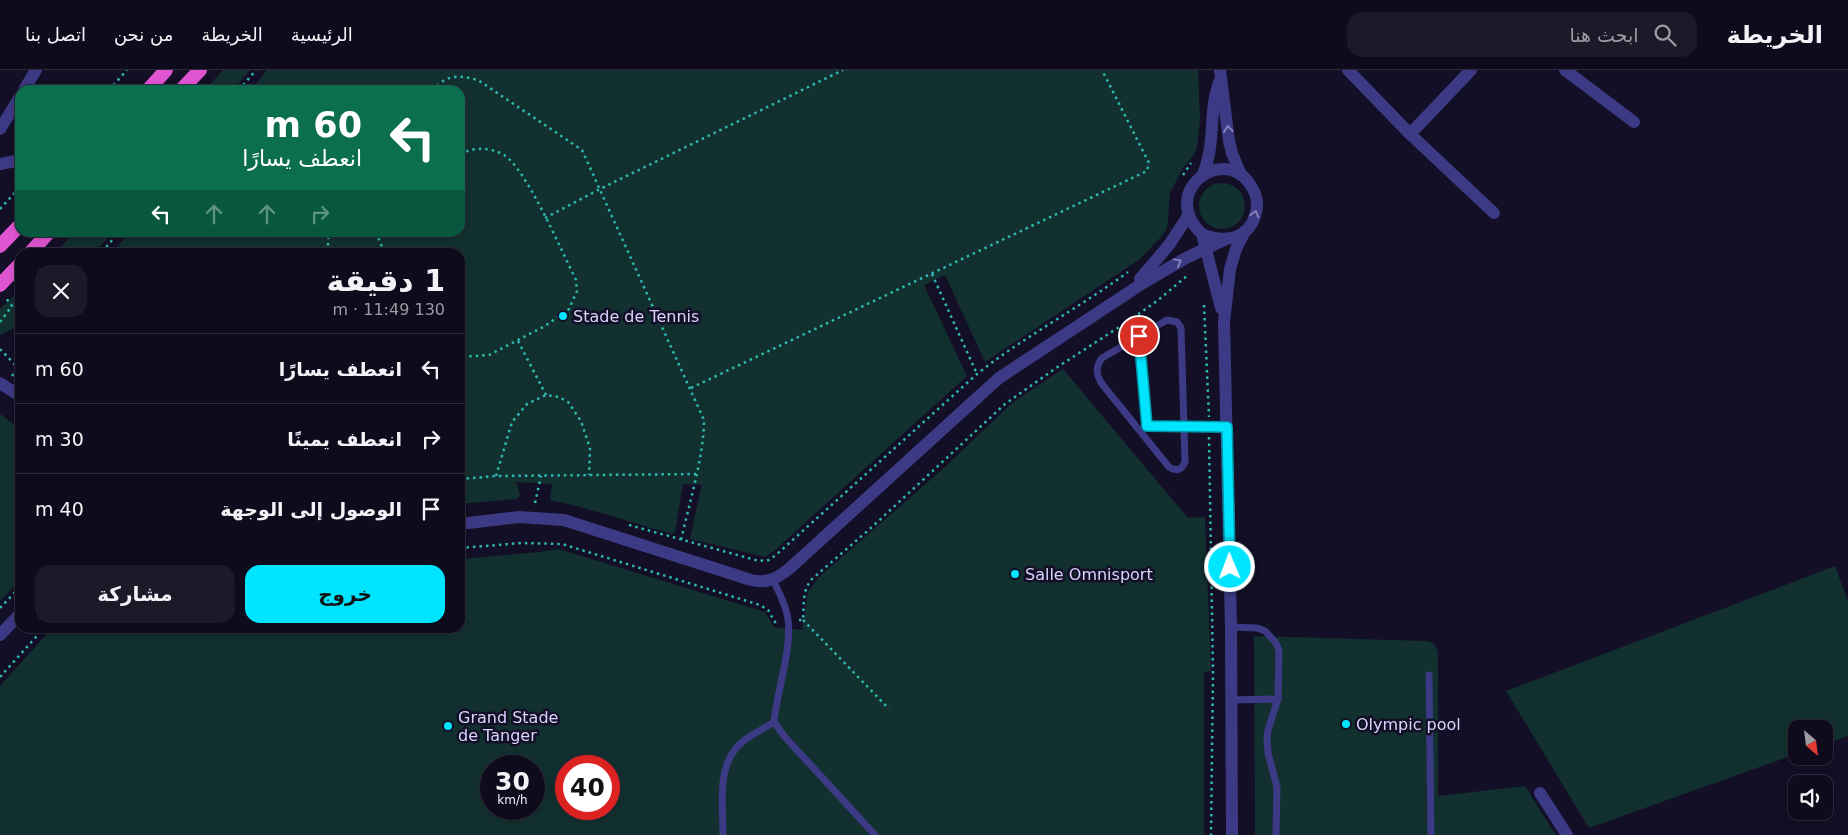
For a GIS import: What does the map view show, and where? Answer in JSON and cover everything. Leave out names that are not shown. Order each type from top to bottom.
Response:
[{"type":"highway","points":[[152,85],[166,70]]},
{"type":"highway","points":[[186,85],[200,70]]},
{"type":"highway","points":[[0,246],[15,230]]},
{"type":"highway","points":[[34,248],[44,237]]},
{"type":"highway","points":[[2,291],[15,272]]},
{"type":"street","points":[[27,85],[36,70]]},
{"type":"street","points":[[1348,70],[1410,134],[1494,213]]},
{"type":"street","points":[[1410,134],[1471,70]]},
{"type":"street","points":[[1565,70],[1634,122]]},
{"type":"street","points":[[1203,174],[1209,160],[1214,101],[1220,74]]},
{"type":"street","points":[[1220,74],[1232,153],[1241,175]]},
{"type":"street","points":[[0,128],[15,105]]},
{"type":"street","points":[[0,164],[15,161]]},
{"type":"street","points":[[465,523],[519,517],[564,520],[758,582],[773,580],[790,568],[999,378],[1164,270],[1224,240],[1236,237],[1245,231],[1253,222],[1257,211],[1257,199],[1254,188],[1247,179],[1226,169],[1214,170],[1203,174],[1194,182],[1188,193],[1186,204],[1188,216],[1202,234],[1213,239],[1224,240]]},
{"type":"street","points":[[1122,296],[1159,259],[1188,216]]},
{"type":"street","points":[[1232,835],[1231,627],[1224,322],[1230,268],[1236,249],[1245,231]]},
{"type":"street","points":[[1202,234],[1224,322]]},
{"type":"street","points":[[1,383],[15,393]]},
{"type":"street","points":[[0,635],[15,619]]},
{"type":"street","points":[[1540,793],[1567,835]]},
{"type":"lane","points":[[1168,320],[1174,320],[1180,325],[1185,462],[1180,469],[1176,470],[1169,467],[1102,384],[1097,374],[1102,358],[1139,336],[1168,320]]},
{"type":"lane","points":[[1139,336],[1147,426]]},
{"type":"lane","points":[[1137,426],[1227,427]]},
{"type":"lane","points":[[773,580],[788,620],[787,645],[774,722],[784,736],[876,835]]},
{"type":"lane","points":[[1231,627],[1257,628],[1265,631],[1276,643],[1280,659],[1278,699],[1267,738],[1268,753],[1277,787],[1276,835]]},
{"type":"lane","points":[[1430,675],[1431,835]]},
{"type":"lane","points":[[1230,700],[1278,699]]},
{"type":"lane","points":[[723,835],[723,779],[727,764],[736,748],[742,742],[774,722]]},
{"type":"path","points":[[114,85],[127,70]]},
{"type":"path","points":[[243,85],[256,70]]},
{"type":"path","points":[[545,218],[600,188],[843,70]]},
{"type":"path","points":[[691,388],[1147,171],[1149,163],[1102,70]]},
{"type":"path","points":[[437,85],[444,79],[453,77],[462,76],[478,80],[582,150],[704,420],[704,431],[696,474],[681,540]]},
{"type":"path","points":[[465,152],[486,148],[505,156],[524,177],[576,280],[577,291],[569,309],[545,326],[489,355],[465,357]]},
{"type":"path","points":[[1181,177],[1191,162]]},
{"type":"path","points":[[0,209],[15,192]]},
{"type":"path","points":[[105,248],[115,237]]},
{"type":"path","points":[[803,620],[804,593],[807,584],[812,578],[872,527],[1005,404],[1056,368],[1137,316],[1192,271]]},
{"type":"path","points":[[627,524],[759,561],[773,558],[977,374],[1002,354],[1129,272]]},
{"type":"path","points":[[932,274],[977,374]]},
{"type":"path","points":[[0,322],[12,306],[2,291]]},
{"type":"path","points":[[1204,304],[1209,426],[1213,671],[1211,835]]},
{"type":"path","points":[[518,341],[546,395]]},
{"type":"path","points":[[0,349],[15,365]]},
{"type":"path","points":[[496,476],[512,422],[527,404],[546,395],[559,397],[568,402],[581,421],[590,448],[589,474]]},
{"type":"path","points":[[465,479],[589,474],[696,474]]},
{"type":"path","points":[[535,504],[541,476]]},
{"type":"path","points":[[526,504],[543,504]]},
{"type":"path","points":[[465,548],[522,543],[562,544],[760,605],[768,610],[775,622],[803,620],[889,709]]},
{"type":"path","points":[[0,608],[15,593]]},
{"type":"path","points":[[0,677],[40,633]]},
{"type":"green space","points":[[223,70],[250,70],[237,85],[210,85]]},
{"type":"green space","points":[[267,70],[1198,70],[1200,120],[1195,153],[1183,168],[1170,193],[1167,228],[1162,236],[1140,259],[985,362],[945,275],[924,285],[967,376],[774,551],[765,557],[690,539],[703,485],[683,484],[675,532],[673,534],[581,507],[550,500],[552,484],[515,482],[520,496],[516,499],[465,504],[465,248],[116,248],[126,237],[465,237],[465,85],[255,85]]},
{"type":"green space","points":[[1222,183],[1235,187],[1241,193],[1245,206],[1241,219],[1235,225],[1222,229],[1209,225],[1203,219],[1199,206],[1203,193],[1209,187]]},
{"type":"green space","points":[[70,237],[108,237],[99,248],[60,248]]},
{"type":"green space","points":[[15,295],[15,328],[0,335],[0,309]]},
{"type":"green space","name":"Grand Stade de Tanger","points":[[1063,369],[1188,518],[1205,517],[1211,671],[1204,672],[1204,835],[0,835],[0,686],[48,633],[465,633],[465,559],[559,549],[765,612],[774,627],[802,630],[808,592],[818,578],[946,466],[1012,403]]},
{"type":"green space","points":[[0,414],[15,425],[15,586],[0,601]]},
{"type":"green space","points":[[1835,566],[1848,601],[1848,736],[1833,742],[1833,720],[1788,720],[1788,757],[1589,828],[1506,691]]},
{"type":"green space","name":"Olympic pool","points":[[1254,636],[1428,641],[1434,644],[1438,651],[1438,796],[1525,786],[1556,835],[1255,835]]},
{"type":"place","name":"Stade de Tennis","points":[[563,316]]},
{"type":"place","name":"Salle Omnisport","points":[[1015,574]]},
{"type":"place","name":"Olympic pool","points":[[1346,724]]},
{"type":"place","name":"Grand Stade de Tanger","points":[[448,726]]},
{"type":"route","points":[[1139,336],[1147,426],[1227,427],[1230,567]]}]
